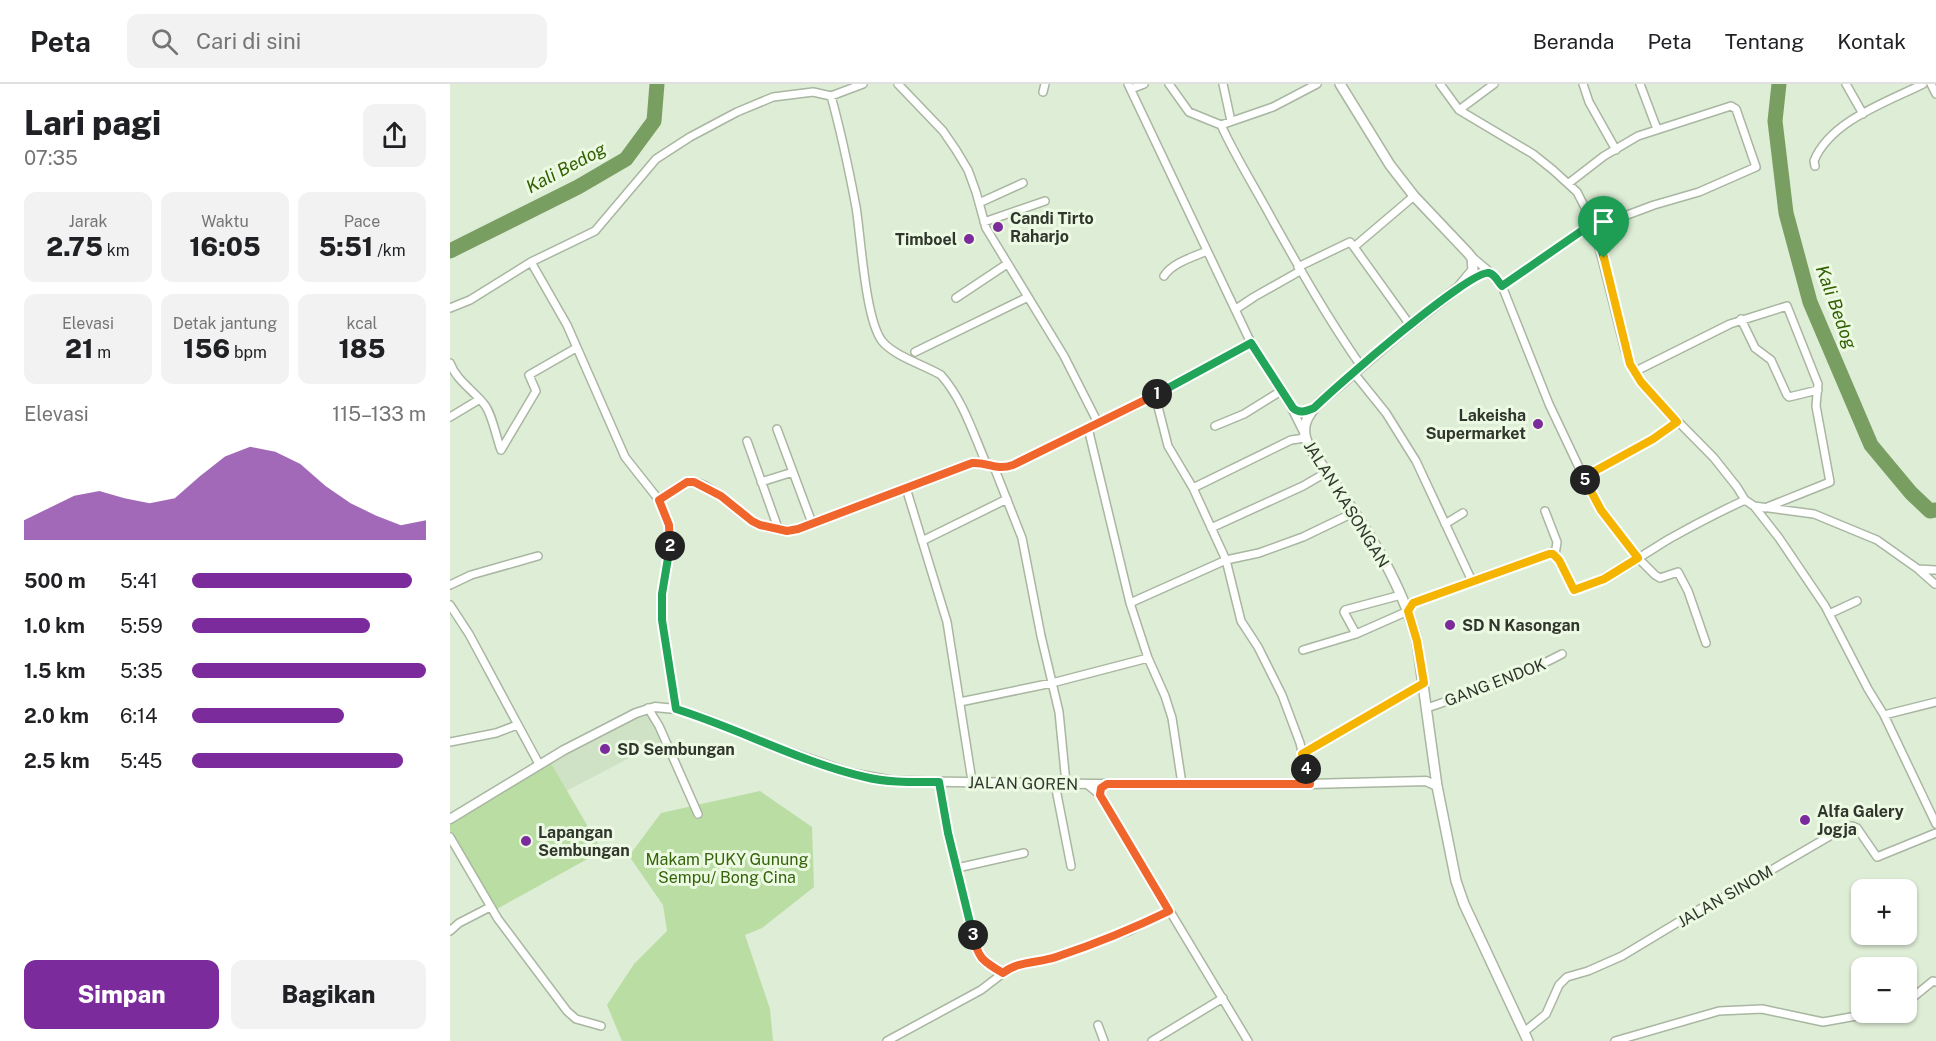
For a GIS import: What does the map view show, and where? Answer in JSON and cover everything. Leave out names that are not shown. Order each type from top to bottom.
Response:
[{"type":"main road","points":[[1340,84],[1380,150],[1414,196],[1468,253]]},
{"type":"main road","name":"JALAN KASONGAN","points":[[1468,253],[1472,258],[1473,270],[1458,288],[1357,369],[1314,408],[1305,422],[1304,436],[1380,555],[1408,611],[1417,641],[1437,786],[1460,895],[1527,1039]]},
{"type":"street","points":[[450,308],[470,300],[531,262],[595,231],[656,159],[690,136],[736,112],[773,98],[813,92],[831,96],[863,84]]},
{"type":"street","points":[[898,84],[943,131],[968,170],[986,228],[1064,356],[1098,423]]},
{"type":"street","points":[[1043,92],[1045,84]]},
{"type":"street","points":[[1144,84],[1130,87],[1251,343],[1288,402],[1304,436],[1291,440],[1193,488]]},
{"type":"street","points":[[1169,84],[1189,112],[1221,124],[1273,106],[1317,84]]},
{"type":"street","points":[[1223,84],[1231,122]]},
{"type":"street","points":[[1440,84],[1459,110],[1533,154],[1569,183],[1582,199],[1594,225],[1625,350],[1634,372],[1648,391],[1714,458],[1745,500],[1754,506],[1779,538],[1830,614],[1901,747],[1936,824]]},
{"type":"street","points":[[1459,110],[1494,84]]},
{"type":"street","points":[[1583,84],[1589,102],[1616,150]]},
{"type":"street","points":[[1640,84],[1657,129]]},
{"type":"street","points":[[1846,84],[1863,114]]},
{"type":"street","points":[[1904,84],[1906,93]]},
{"type":"street","points":[[1815,166],[1816,155],[1838,129],[1923,84]]},
{"type":"street","points":[[1931,84],[1936,94]]},
{"type":"street","points":[[831,96],[856,209],[865,277],[875,327],[889,347],[941,375],[947,381],[965,414],[986,464]]},
{"type":"street","points":[[1502,286],[1594,225],[1699,192],[1756,167],[1736,109],[1732,106],[1638,136],[1569,183]]},
{"type":"street","points":[[1221,124],[1237,159],[1299,269],[1357,369],[1416,461],[1472,581]]},
{"type":"street","points":[[979,203],[1023,183]]},
{"type":"street","points":[[1354,247],[1414,196]]},
{"type":"street","points":[[984,222],[1045,201]]},
{"type":"street","points":[[1236,309],[1299,269],[1350,242],[1410,325]]},
{"type":"street","points":[[1164,276],[1176,265],[1207,251]]},
{"type":"street","points":[[1468,253],[1493,274],[1502,286],[1549,404],[1601,510],[1638,558],[1657,577],[1678,572],[1688,591],[1706,643]]},
{"type":"street","points":[[531,262],[560,311],[625,457],[659,500],[669,525],[671,539],[662,594],[662,620],[676,709]]},
{"type":"street","points":[[956,298],[1007,264]]},
{"type":"street","points":[[1458,288],[1485,273],[1493,274]]},
{"type":"street","points":[[915,352],[1028,297]]},
{"type":"street","points":[[1634,372],[1742,319],[1787,306],[1818,384],[1816,406],[1830,482],[1765,508]]},
{"type":"street","points":[[1742,319],[1755,348],[1771,360],[1789,397],[1818,390]]},
{"type":"street","points":[[659,500],[687,482],[694,482],[721,496],[760,525],[787,531],[798,529],[972,463],[1003,469],[1013,465],[1155,395],[1251,343]]},
{"type":"street","points":[[450,363],[452,375],[485,405],[501,450],[536,391],[530,375],[576,348]]},
{"type":"street","points":[[1215,426],[1244,414],[1281,391]]},
{"type":"street","points":[[1155,395],[1166,440],[1193,488],[1226,560],[1241,621],[1258,646],[1282,695],[1310,784]]},
{"type":"street","points":[[450,417],[480,399]]},
{"type":"street","points":[[1288,402],[1297,411],[1314,408]]},
{"type":"street","points":[[1584,477],[1653,439],[1677,422]]},
{"type":"street","points":[[1088,428],[1130,603],[1148,658],[1172,718],[1182,784]]},
{"type":"street","points":[[777,429],[812,523]]},
{"type":"street","points":[[747,441],[778,528]]},
{"type":"street","points":[[994,467],[1022,538],[1059,712],[1066,783]]},
{"type":"street","points":[[761,482],[793,472]]},
{"type":"street","points":[[1211,528],[1303,486],[1327,472]]},
{"type":"street","points":[[906,488],[947,621],[972,781]]},
{"type":"street","points":[[922,541],[1007,499]]},
{"type":"street","points":[[1545,511],[1557,542],[1555,555],[1574,590],[1604,579],[1690,527],[1745,500]]},
{"type":"street","points":[[1754,506],[1814,514],[1877,540],[1918,569],[1935,586]]},
{"type":"street","points":[[1130,603],[1226,560],[1259,553],[1293,541],[1354,512]]},
{"type":"street","points":[[1445,524],[1463,513]]},
{"type":"street","points":[[1303,650],[1356,634],[1408,611],[1413,603],[1549,554],[1555,555]]},
{"type":"street","points":[[450,585],[471,575],[538,556]]},
{"type":"street","points":[[1918,569],[1936,570],[1935,586]]},
{"type":"street","points":[[1356,634],[1345,610],[1401,595]]},
{"type":"street","points":[[1830,614],[1857,601]]},
{"type":"street","points":[[450,605],[469,634],[539,764]]},
{"type":"street","name":"GANG ENDOK","points":[[1427,708],[1505,681],[1562,654]]},
{"type":"street","points":[[960,702],[1052,683],[1148,658]]},
{"type":"street","points":[[1302,754],[1424,683]]},
{"type":"street","points":[[1884,715],[1936,702]]},
{"type":"street","points":[[648,708],[659,726],[698,814]]},
{"type":"street","name":"JALAN GOREN","points":[[450,819],[539,764],[648,708],[676,709],[716,722],[775,747],[867,777],[893,781],[1055,784],[1310,784],[1425,781],[1437,786]]},
{"type":"street","points":[[450,742],[496,733],[517,726]]},
{"type":"street","points":[[1425,781],[1435,773]]},
{"type":"street","points":[[939,782],[977,951],[983,961],[1003,973]]},
{"type":"street","points":[[1055,784],[1071,866]]},
{"type":"street","points":[[1088,784],[1100,795],[1248,1041]]},
{"type":"street","points":[[1100,795],[1101,788],[1107,784]]},
{"type":"street","name":"JALAN SINOM","points":[[1527,1039],[1546,1014],[1558,985],[1567,977],[1588,971],[1622,956],[1847,826],[1857,828],[1877,857],[1936,833]]},
{"type":"street","points":[[450,837],[490,907],[567,1011],[576,1019],[601,1026]]},
{"type":"street","points":[[957,868],[1024,853]]},
{"type":"street","points":[[450,931],[459,923],[490,907]]},
{"type":"street","points":[[887,1041],[981,990],[1011,967],[1047,960],[1129,931],[1169,911]]},
{"type":"street","points":[[1917,994],[1933,981],[1936,982]]},
{"type":"street","points":[[1152,1041],[1223,998]]},
{"type":"street","points":[[1615,1041],[1719,1011],[1762,1008],[1823,1022],[1851,1017]]},
{"type":"street","points":[[1098,1025],[1104,1041]]},
{"type":"street","points":[[1169,1032],[1173,1041]]},
{"type":"shaded area","name":"SD Sembungan","points":[[644,705],[664,740],[566,791],[547,758]]},
{"type":"green space","name":"Lapangan Sembungan","points":[[548,758],[602,851],[495,910],[450,831],[450,819]]},
{"type":"green space","name":"Makam PUKY Gunung Sempu/ Bong Cina","points":[[760,791],[812,827],[814,887],[762,928],[745,935],[770,1009],[773,1041],[622,1041],[607,1005],[634,964],[667,931],[663,905],[629,856],[661,813]]},
{"type":"waterway","name":"Kali Bedog","points":[[450,251],[578,187],[626,159],[654,121],[657,84]]},
{"type":"waterway","name":"Kali Bedog","points":[[1779,84],[1775,121],[1786,213],[1810,302],[1871,445],[1911,493],[1930,511],[1936,510]]},
{"type":"place","name":"Candi Tirto Raharjo","points":[[998,227]]},
{"type":"place","name":"Timboel","points":[[969,239]]},
{"type":"place","name":"Lakeisha Supermarket","points":[[1538,424]]},
{"type":"place","name":"SD N Kasongan","points":[[1450,625]]},
{"type":"place","name":"SD Sembungan","points":[[605,749]]},
{"type":"place","name":"Alfa Galery Jogja","points":[[1805,820]]},
{"type":"place","name":"Lapangan Sembungan","points":[[526,841]]},
{"type":"route","points":[[1593,223],[1604,258],[1630,364],[1648,391],[1677,422],[1653,439],[1584,477],[1601,510],[1638,558],[1604,579],[1574,590],[1559,560],[1555,555],[1549,554],[1413,603],[1408,611],[1417,641],[1424,683],[1302,754],[1310,784],[1107,784],[1101,788],[1100,795],[1169,911],[1129,931],[1047,960],[1011,967],[1003,973],[983,961],[977,951],[948,833],[939,782],[893,781],[850,773],[676,709],[662,620],[662,594],[671,539],[669,525],[659,500],[687,482],[699,483],[760,525],[787,531],[798,529],[972,463],[981,462],[998,469],[1013,465],[1133,407],[1222,361],[1251,343],[1288,402],[1297,411],[1306,411],[1314,408],[1410,325],[1458,288],[1481,275],[1493,274],[1502,286],[1593,223]]}]
